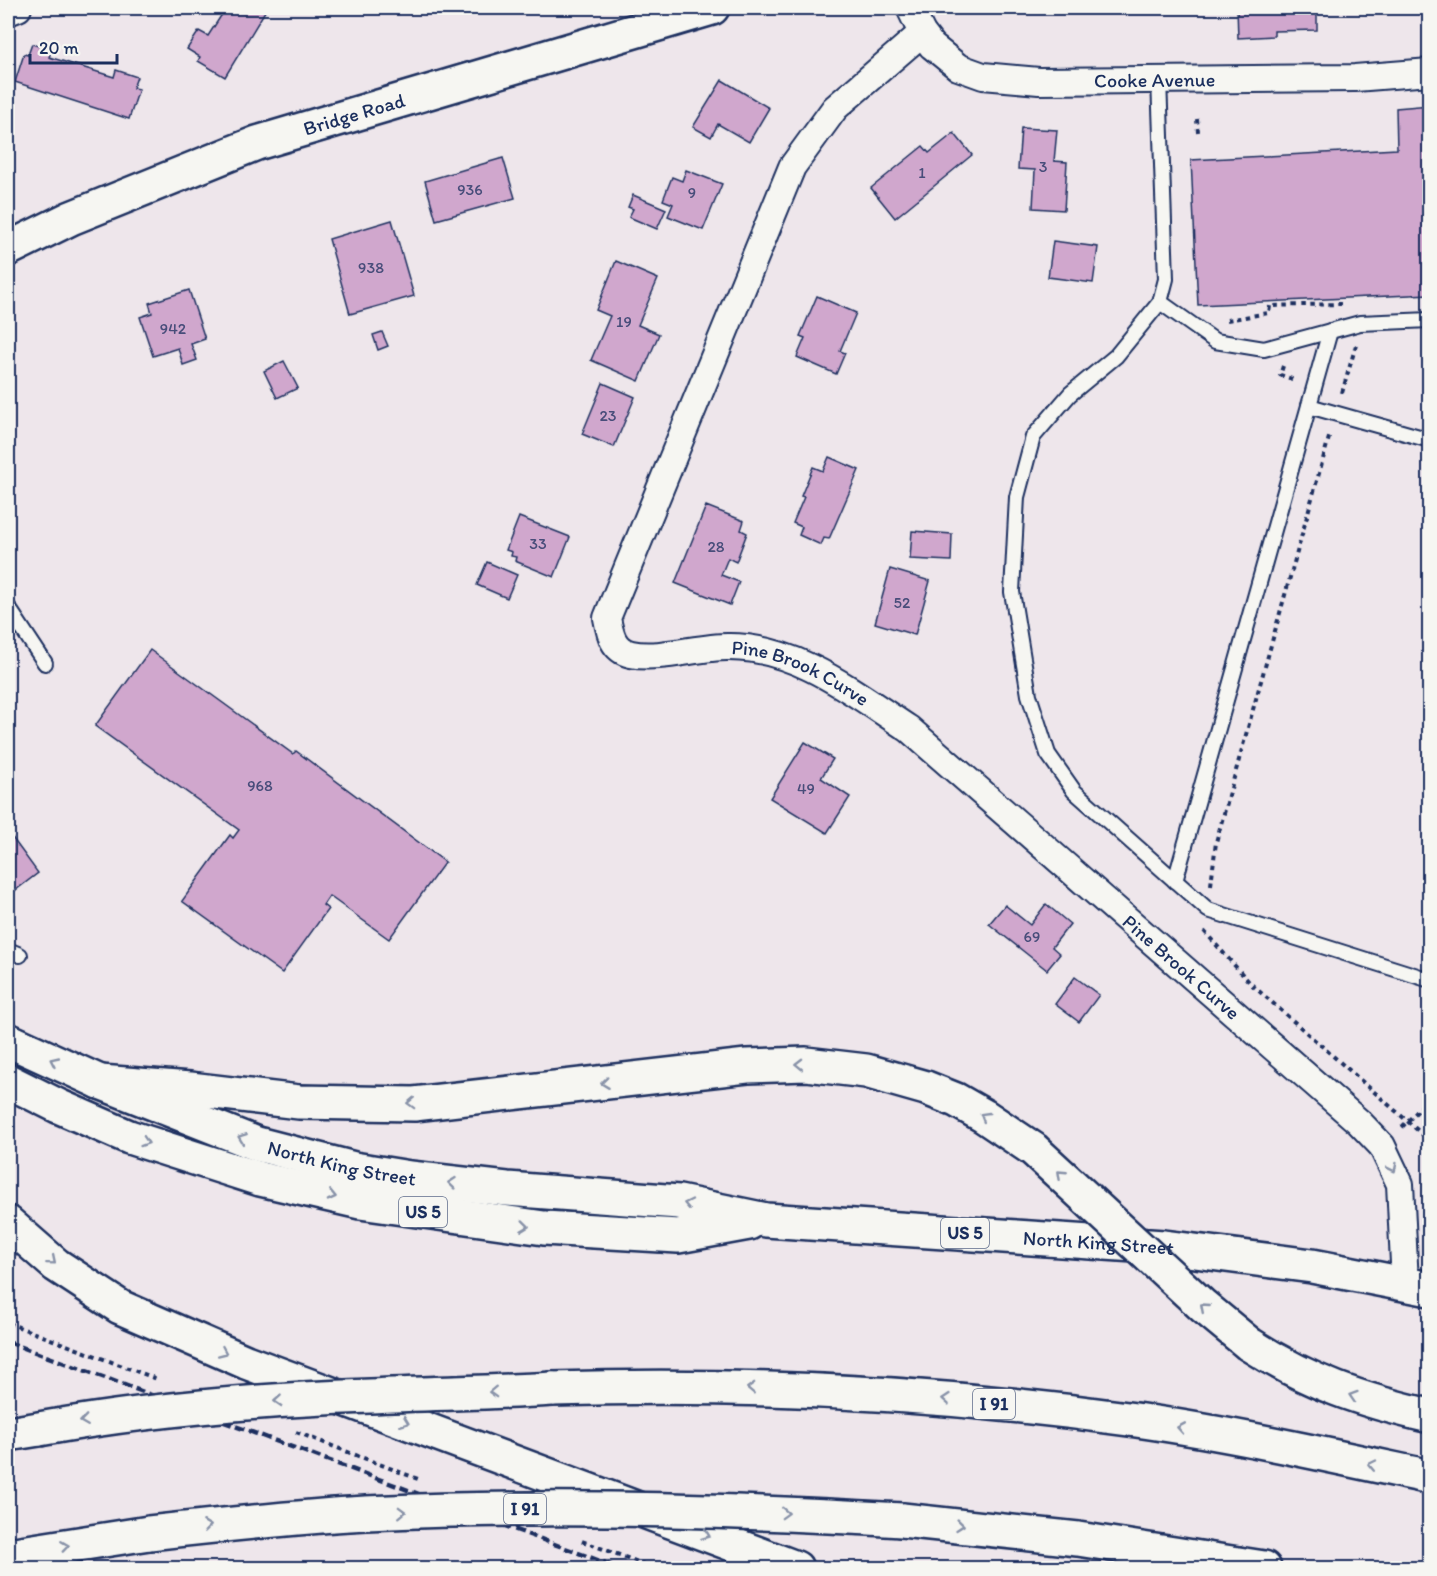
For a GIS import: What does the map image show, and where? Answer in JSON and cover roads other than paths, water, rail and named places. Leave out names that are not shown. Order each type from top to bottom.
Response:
[{"type":"main road","name":"Bridge Road","points":[[8,249],[71,218],[257,143],[712,8]]},
{"type":"main road","name":"North King Street","points":[[8,1040],[100,1082],[257,1144],[354,1169],[507,1189],[679,1202],[766,1220],[1164,1247],[1311,1266],[1417,1286]]},
{"type":"main road","points":[[100,1082],[190,1089],[299,1102],[414,1104],[747,1066],[806,1064],[866,1071],[926,1088],[957,1100],[1033,1149],[1180,1286],[1227,1328],[1249,1344],[1293,1370],[1344,1393],[1430,1416]]},
{"type":"main road","name":"North King Street","points":[[8,1081],[129,1137],[260,1179],[360,1202],[544,1228],[678,1236],[766,1220]]},
{"type":"main road","points":[[8,1223],[56,1265],[131,1312],[246,1362],[796,1569]]},
{"type":"main road","name":"I 91","points":[[23,1431],[152,1412],[368,1396],[552,1389],[714,1387],[820,1390],[1020,1406],[1137,1420],[1240,1438],[1430,1477]]},
{"type":"main road","name":"I 91","points":[[8,1555],[149,1533],[254,1521],[364,1513],[453,1510],[691,1509],[902,1520],[1078,1539],[1264,1569]]},
{"type":"street","points":[[8,12],[18,8]]},
{"type":"street","name":"Cooke Avenue","points":[[910,8],[922,33],[945,58],[958,67],[983,75],[1039,81],[1355,78],[1430,72]]},
{"type":"street","name":"Pine Brook Curve","points":[[922,33],[835,108],[792,167],[607,618],[609,633],[618,648],[630,654],[653,654],[726,646],[753,648],[780,655],[832,679],[909,729],[1359,1122],[1382,1146],[1400,1184],[1417,1286]]},
{"type":"lane","points":[[1159,79],[1166,279],[1161,302],[1116,356],[1070,394],[1033,437],[1017,497],[1012,592],[1029,695],[1048,754],[1074,791],[1208,910],[1430,980]]},
{"type":"lane","points":[[1161,302],[1215,340],[1264,349],[1360,323],[1430,320]]},
{"type":"lane","points":[[1175,881],[1330,331]]},
{"type":"lane","points":[[1309,406],[1430,440]]},
{"type":"lane","points":[[8,608],[45,663]]},
{"type":"railway","points":[[8,1342],[619,1568]]}]
